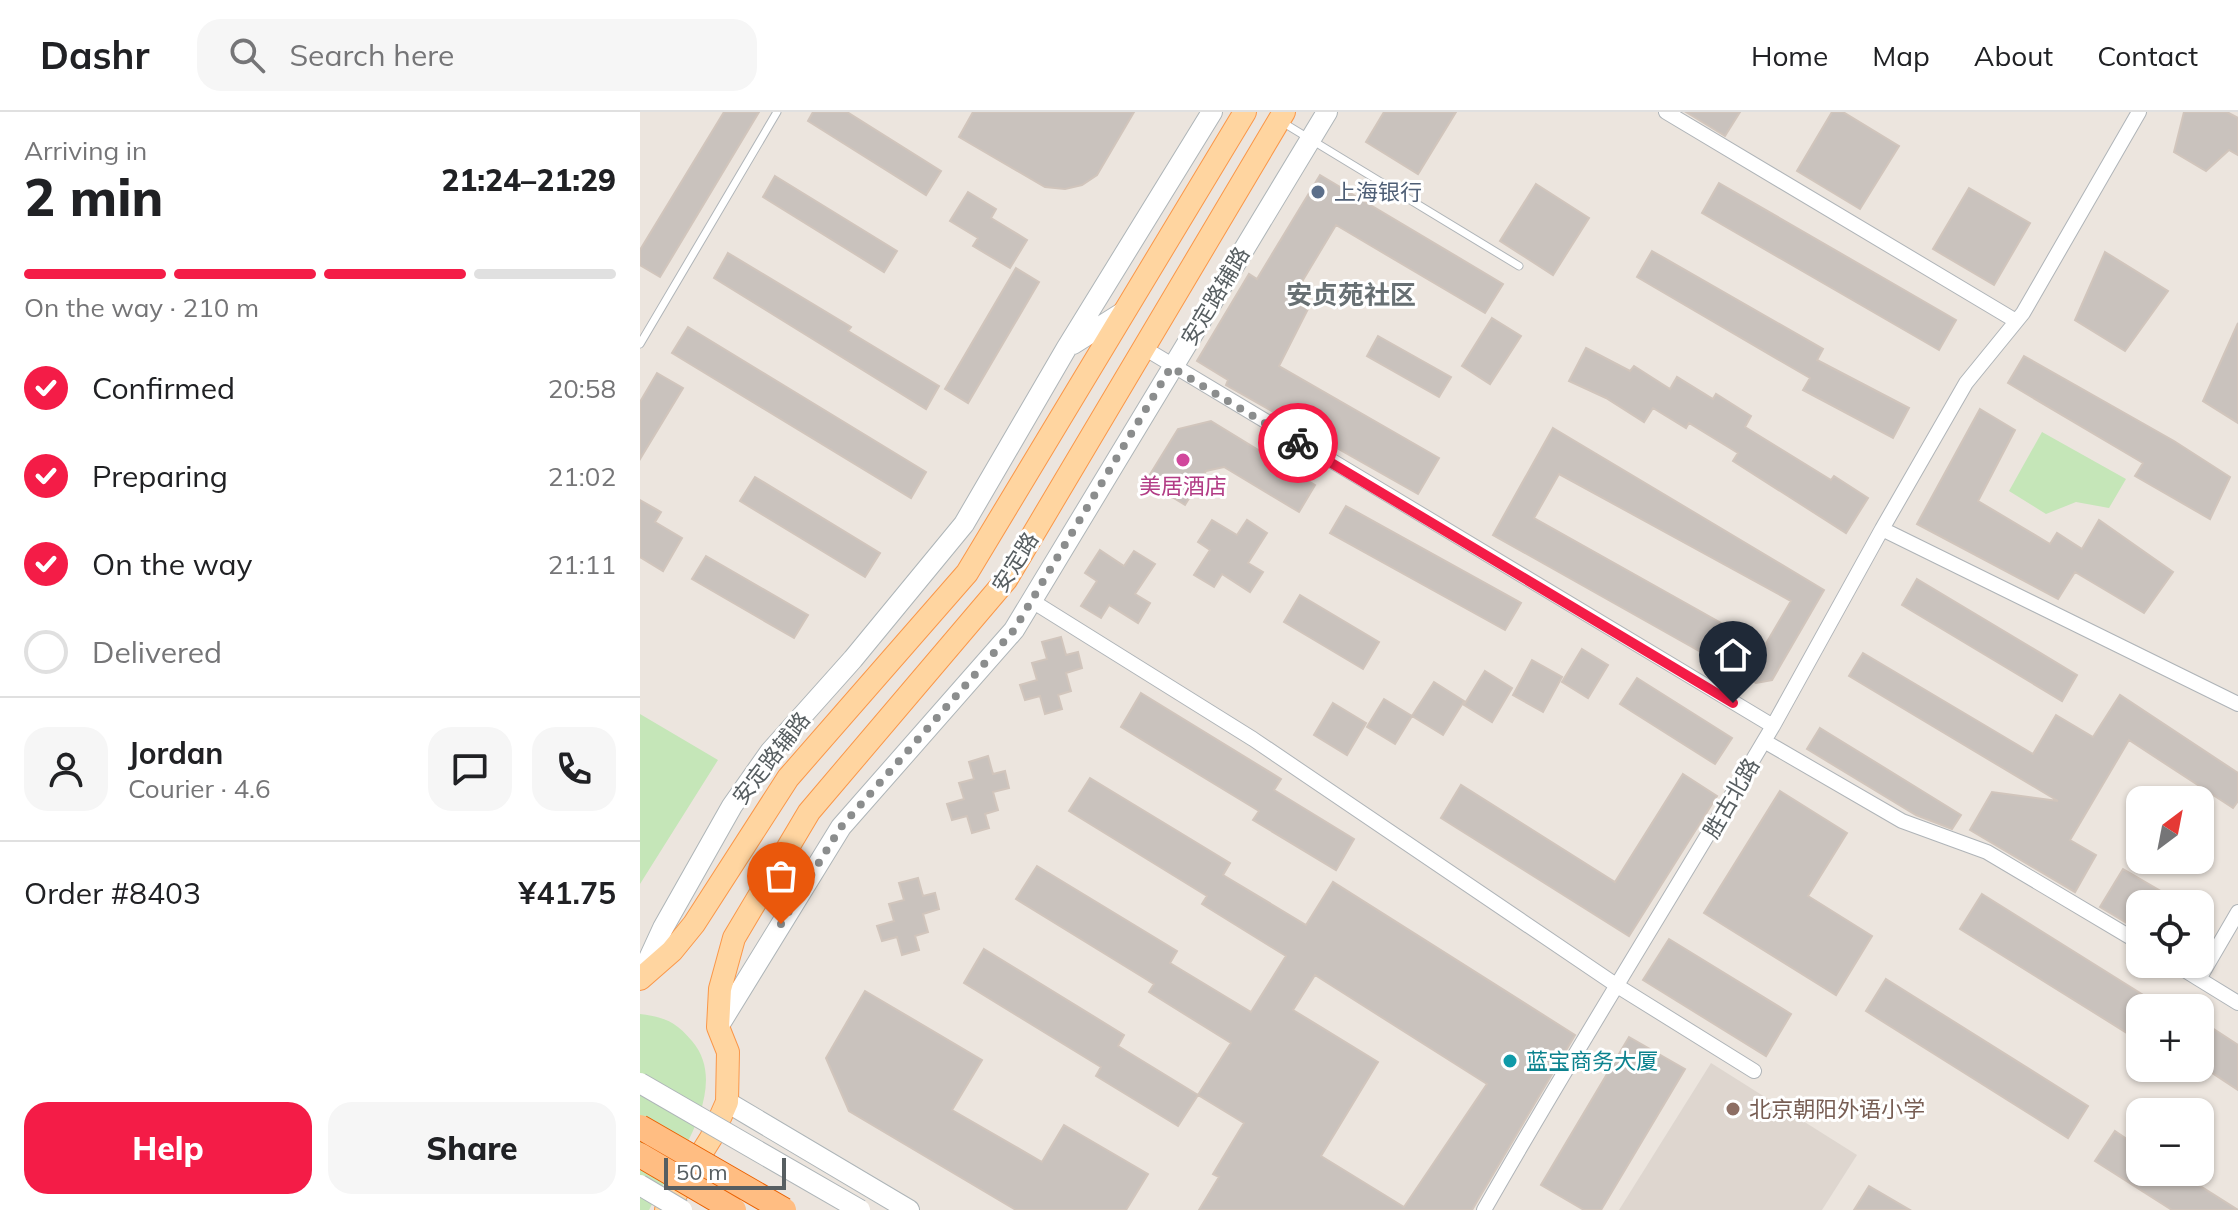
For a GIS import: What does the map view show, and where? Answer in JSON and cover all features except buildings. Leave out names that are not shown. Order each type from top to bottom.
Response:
[{"type":"highway","points":[[640,1127],[784,1210]]},
{"type":"highway","points":[[640,1155],[734,1210]]},
{"type":"main road","name":"安定路","points":[[640,979],[665,957],[716,894],[788,778],[921,631],[967,573],[1245,112]]},
{"type":"main road","name":"安定路","points":[[727,1102],[728,1052],[718,1027],[720,989],[734,938],[809,812],[1006,580],[1282,116]]},
{"type":"main road","points":[[666,1210],[711,1138],[727,1102]]},
{"type":"street","name":"安定路辅路","points":[[640,979],[663,928],[732,806],[770,752],[963,527],[1066,349],[1212,112]]},
{"type":"street","name":"安定路辅路","points":[[718,1027],[841,827],[987,664],[1032,601],[1327,112]]},
{"type":"street","points":[[1666,112],[2016,321]]},
{"type":"street","name":"胜古北路","points":[[1484,1210],[1582,1039],[1619,987],[1773,726],[1966,383],[2016,321],[2139,112]]},
{"type":"street","points":[[1066,349],[1122,313]]},
{"type":"street","points":[[1144,348],[1773,726]]},
{"type":"street","points":[[1882,529],[2238,704]]},
{"type":"street","points":[[1032,601],[1253,739],[1619,987],[1754,1071]]},
{"type":"street","points":[[1764,741],[1902,821],[1987,852],[2126,935]]},
{"type":"street","points":[[2238,912],[2199,979],[2238,1003]]},
{"type":"street","points":[[640,1083],[860,1210]]},
{"type":"street","points":[[727,1102],[909,1210]]},
{"type":"street","points":[[640,1185],[682,1210]]},
{"type":"lane","points":[[640,344],[777,112]]},
{"type":"lane","points":[[1282,116],[1311,138],[1519,266]]},
{"type":"shaded area","name":"北京朝阳外语小学","points":[[1711,1063],[1857,1155],[1822,1210],[1619,1210]]},
{"type":"green space","points":[[2042,432],[2126,479],[2109,508],[2076,502],[2046,514],[2009,491]]},
{"type":"green space","points":[[640,714],[718,760],[640,884]]},
{"type":"green space","points":[[640,1014],[675,1025],[692,1041],[703,1060],[706,1081],[703,1104],[695,1127],[649,1210],[640,1210]]},
{"type":"way so far","points":[[781,924],[841,827],[1014,630],[1171,367],[1298,443]]},
{"type":"place","name":"上海银行","points":[[1318,192]]},
{"type":"place","name":"美居酒店","points":[[1183,460]]},
{"type":"place","name":"蓝宝商务大厦","points":[[1510,1061]]},
{"type":"place","name":"北京朝阳外语小学","points":[[1733,1109]]},
{"type":"district","name":"安贞苑社区","points":[[1351,295]]},
{"type":"route","points":[[1298,443],[1733,703]]}]
